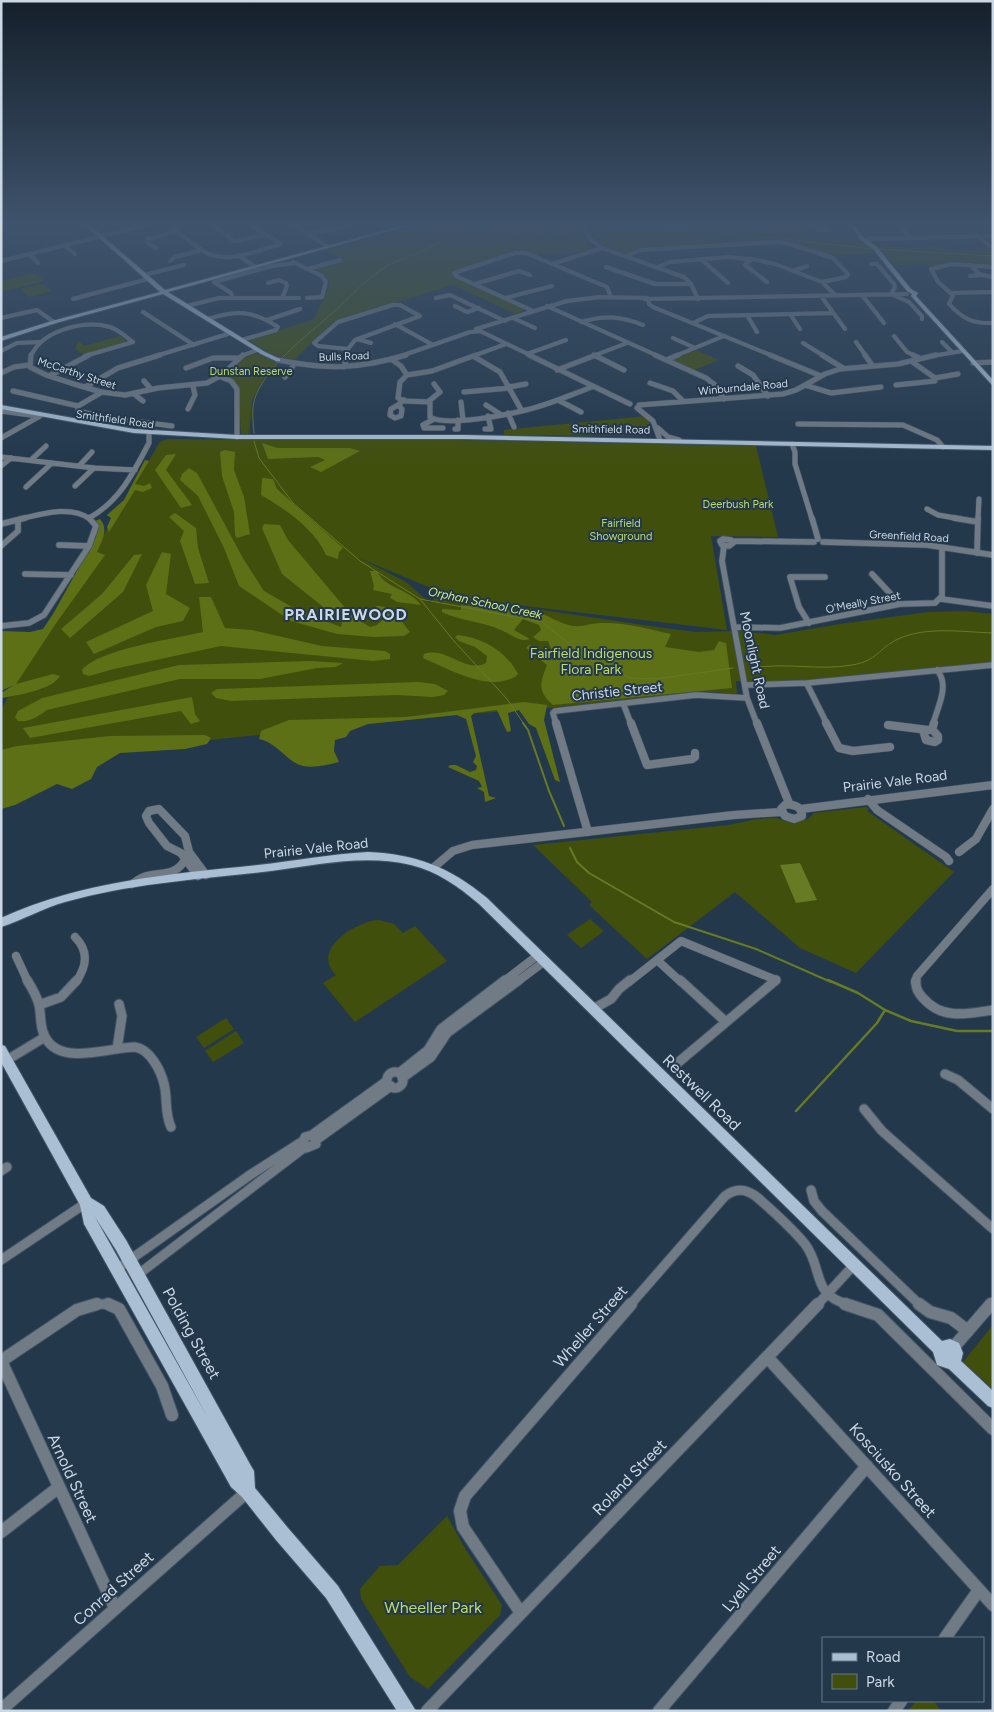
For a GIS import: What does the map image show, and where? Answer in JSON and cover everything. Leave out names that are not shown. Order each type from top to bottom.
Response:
[{"type":"main road","points":[[1,339],[113,306]]},
{"type":"main road","points":[[187,306],[257,350],[281,360]]},
{"type":"main road","points":[[921,306],[993,384]]},
{"type":"main road","name":"Smithfield Road","points":[[1,408],[107,430],[149,435],[228,436]]},
{"type":"main road","name":"Smithfield Road","points":[[1,408],[12,408],[146,432],[237,437],[408,436],[679,440],[993,448]]},
{"type":"main road","points":[[12,408],[40,416],[72,420]]},
{"type":"main road","points":[[105,426],[149,435],[186,434]]},
{"type":"main road","name":"Prairie Vale Road","points":[[4,921],[60,899],[108,887],[202,875],[358,857],[398,859],[433,868]]},
{"type":"main road","name":"Restwell Road","points":[[433,868],[470,890],[854,1265],[948,1353],[993,1401]]},
{"type":"main road","name":"Polding Street","points":[[4,1055],[86,1203],[89,1219],[236,1482],[248,1491],[332,1592],[407,1711]]},
{"type":"main road","name":"Polding Street","points":[[86,1203],[98,1211],[138,1274],[246,1471],[248,1491]]},
{"type":"street","points":[[348,349],[318,346],[314,343],[338,322],[390,306]]},
{"type":"street","points":[[344,367],[348,349],[357,338],[420,316],[400,306]]},
{"type":"street","points":[[455,306],[467,312],[479,308]]},
{"type":"street","points":[[474,306],[505,321]]},
{"type":"street","points":[[522,306],[533,311]]},
{"type":"street","points":[[547,306],[708,379],[716,385],[724,399]]},
{"type":"street","name":"Bulls Road","points":[[281,360],[294,364],[344,367],[373,364],[547,306]]},
{"type":"street","points":[[652,306],[820,376]]},
{"type":"street","points":[[828,306],[845,329]]},
{"type":"street","points":[[870,306],[884,324]]},
{"type":"street","points":[[913,306],[922,316],[922,319]]},
{"type":"street","points":[[951,306],[963,320],[970,323],[993,323]]},
{"type":"street","points":[[267,320],[300,309]]},
{"type":"street","points":[[1,318],[37,310],[54,322]]},
{"type":"street","points":[[143,312],[194,344]]},
{"type":"street","points":[[208,319],[229,312],[245,312],[254,313],[277,326],[278,329],[242,340]]},
{"type":"street","points":[[693,323],[708,316],[833,313]]},
{"type":"street","points":[[790,314],[800,329]]},
{"type":"street","points":[[747,315],[757,332]]},
{"type":"street","points":[[581,322],[596,317],[614,316],[643,325]]},
{"type":"street","points":[[514,318],[535,328]]},
{"type":"street","points":[[395,324],[434,345]]},
{"type":"street","name":"McCarthy Street","points":[[49,376],[82,357],[133,342],[113,329],[99,326],[69,329],[38,342],[34,347],[29,364],[32,369],[49,376],[112,395],[134,394],[152,389],[193,386],[221,377]]},
{"type":"street","points":[[478,330],[630,404],[630,407],[638,406],[649,414],[666,436],[679,440]]},
{"type":"street","points":[[85,387],[113,370],[231,333]]},
{"type":"street","points":[[666,360],[724,336]]},
{"type":"street","points":[[894,336],[907,352],[919,358]]},
{"type":"street","points":[[357,338],[372,343]]},
{"type":"street","points":[[673,338],[695,348]]},
{"type":"street","points":[[526,354],[566,340]]},
{"type":"street","points":[[1,351],[17,343],[38,342]]},
{"type":"street","points":[[557,370],[627,342]]},
{"type":"street","points":[[856,342],[872,365]]},
{"type":"street","points":[[942,342],[952,351]]},
{"type":"street","points":[[803,343],[843,368]]},
{"type":"street","points":[[434,384],[440,390],[435,398],[429,401],[404,400],[398,397],[400,382],[406,375],[427,372],[506,344]]},
{"type":"street","points":[[186,368],[213,358],[238,358],[257,350]]},
{"type":"street","name":"Winburndale Road","points":[[638,406],[790,393],[820,376],[843,368],[899,364],[952,351],[962,351]]},
{"type":"street","points":[[473,356],[498,370],[529,418]]},
{"type":"street","points":[[594,356],[624,370]]},
{"type":"street","points":[[237,437],[237,389],[231,381],[221,377],[238,358]]},
{"type":"street","points":[[391,359],[401,366],[406,375]]},
{"type":"street","points":[[911,361],[935,378]]},
{"type":"street","points":[[973,363],[993,362]]},
{"type":"street","points":[[1,373],[14,367],[29,364]]},
{"type":"street","points":[[285,377],[294,364]]},
{"type":"street","points":[[738,366],[752,374],[768,396]]},
{"type":"street","points":[[896,385],[927,383],[935,381],[935,378],[958,374]]},
{"type":"street","points":[[144,381],[152,389]]},
{"type":"street","points":[[650,383],[674,392],[683,401]]},
{"type":"street","points":[[464,392],[509,388],[526,384]]},
{"type":"street","points":[[806,385],[830,393],[881,387]]},
{"type":"street","points":[[188,409],[195,395],[193,386]]},
{"type":"street","points":[[443,428],[423,427],[434,419],[461,420],[523,411],[592,387]]},
{"type":"street","points":[[13,391],[78,406],[102,392]]},
{"type":"street","points":[[134,394],[143,401]]},
{"type":"street","points":[[395,418],[390,415],[391,409],[404,400]]},
{"type":"street","points":[[558,400],[581,412]]},
{"type":"street","points":[[429,401],[431,403],[430,417],[434,419]]},
{"type":"street","points":[[455,429],[458,429],[461,420],[461,402]]},
{"type":"street","points":[[395,418],[401,416],[402,409],[398,405]]},
{"type":"street","points":[[486,405],[500,414]]},
{"type":"street","points":[[78,406],[78,411],[85,414],[172,426]]},
{"type":"street","points":[[508,413],[514,427]]},
{"type":"street","points":[[1,438],[40,416]]},
{"type":"street","points":[[485,429],[494,429],[488,416]]},
{"type":"street","points":[[393,426],[395,418]]},
{"type":"street","points":[[798,424],[902,425],[937,440],[943,447]]},
{"type":"street","points":[[657,426],[657,440]]},
{"type":"street","points":[[89,518],[113,504],[150,444],[149,435]]},
{"type":"street","points":[[792,444],[795,452],[795,464],[818,541]]},
{"type":"street","points":[[31,460],[46,446]]},
{"type":"street","points":[[80,466],[92,452]]},
{"type":"street","points":[[1,456],[94,468],[135,470]]},
{"type":"street","points":[[1,466],[11,458]]},
{"type":"street","points":[[26,486],[52,463]]},
{"type":"street","points":[[75,486],[94,468]]},
{"type":"street","points":[[977,553],[979,498]]},
{"type":"street","points":[[927,509],[942,516],[978,522]]},
{"type":"street","points":[[1,524],[60,512],[82,515],[89,518],[96,526],[89,546],[44,615],[38,621],[29,624],[1,626]]},
{"type":"street","points":[[1,546],[18,531],[18,520]]},
{"type":"street","name":"Greenfield Road","points":[[724,545],[720,542],[721,539],[732,541],[818,541],[942,547],[993,555]]},
{"type":"street","points":[[59,545],[89,546]]},
{"type":"street","name":"Moonlight Road","points":[[724,545],[722,557],[747,698],[789,804]]},
{"type":"street","points":[[941,599],[942,547]]},
{"type":"street","points":[[25,574],[71,575]]},
{"type":"street","points":[[872,574],[900,604]]},
{"type":"street","points":[[809,622],[799,607],[790,577],[825,577]]},
{"type":"street","name":"O'Meally Street","points":[[734,627],[780,628],[900,604],[929,604],[941,599],[993,606]]},
{"type":"street","points":[[745,685],[807,684],[993,665]]},
{"type":"street","points":[[932,729],[944,686],[942,677],[937,670]]},
{"type":"street","points":[[807,684],[839,748],[853,751],[890,747]]},
{"type":"street","name":"Christie Street","points":[[588,832],[553,713],[558,710],[696,695],[747,698]]},
{"type":"street","points":[[623,703],[647,765],[692,760],[695,757],[695,753]]},
{"type":"street","points":[[888,725],[900,725],[923,730],[932,729]]},
{"type":"street","points":[[923,730],[926,740],[935,742],[938,740],[938,736],[932,729]]},
{"type":"street","name":"Prairie Vale Road","points":[[801,809],[868,799],[993,785]]},
{"type":"street","points":[[868,799],[875,808],[946,857],[949,862]]},
{"type":"street","points":[[433,868],[449,853],[464,847],[743,814],[781,812],[785,816],[794,819],[802,816],[801,809],[795,804],[782,807],[781,812]]},
{"type":"street","points":[[159,809],[185,836],[189,852],[202,875],[178,850],[167,846],[149,823],[146,816],[149,811],[159,809]]},
{"type":"street","points":[[959,852],[969,847],[976,840],[993,809]]},
{"type":"street","points":[[130,885],[147,876],[176,872],[184,864],[186,858]]},
{"type":"street","points":[[993,889],[917,976],[915,982],[916,989],[922,998],[931,1008],[938,1012],[963,1014],[993,1010]]},
{"type":"street","points":[[39,1005],[61,997],[80,976],[85,966],[86,957],[82,942],[75,937]]},
{"type":"street","points":[[592,1009],[611,999],[618,989],[681,941],[776,980],[674,1066]]},
{"type":"street","points":[[16,956],[18,964],[30,984],[39,1005],[44,1037],[52,1047],[59,1051],[70,1053],[132,1047],[141,1048],[147,1053],[166,1086],[164,1114],[171,1127]]},
{"type":"street","points":[[117,1269],[226,1199],[389,1084],[400,1084],[400,1075],[431,1057],[446,1033],[541,958]]},
{"type":"street","points":[[657,960],[726,1022]]},
{"type":"street","points":[[117,1049],[122,1016],[119,1004]]},
{"type":"street","points":[[4,1055],[44,1037]]},
{"type":"street","points":[[945,1074],[958,1080],[993,1108]]},
{"type":"street","points":[[864,1109],[882,1131],[993,1229]]},
{"type":"street","name":"Wheller Street","points":[[520,1613],[463,1527],[460,1511],[464,1496],[725,1196],[738,1189],[748,1190],[756,1196],[806,1246],[812,1256],[820,1286],[827,1294]]},
{"type":"street","points":[[810,1190],[814,1201],[822,1210],[922,1307],[930,1312],[951,1318],[968,1331]]},
{"type":"street","points":[[126,1284],[226,1199]]},
{"type":"street","points":[[1,1260],[86,1203]]},
{"type":"street","name":"Roland Street","points":[[427,1711],[768,1358],[854,1265]]},
{"type":"street","points":[[827,1294],[840,1302],[867,1309],[878,1315],[993,1429]]},
{"type":"street","points":[[948,1353],[993,1302]]},
{"type":"street","points":[[1,1361],[77,1310],[90,1305],[113,1304],[120,1309],[162,1386],[172,1415]]},
{"type":"street","name":"Kosciusko Street","points":[[768,1358],[993,1605]]},
{"type":"street","name":"Arnold Street","points":[[1,1361],[115,1608]]},
{"type":"street","name":"Lyell Street","points":[[659,1711],[867,1466]]},
{"type":"street","points":[[1,1532],[59,1487]]},
{"type":"street","name":"Conrad Street","points":[[1,1710],[248,1491]]},
{"type":"street","points":[[946,1637],[979,1590]]},
{"type":"green space","points":[[320,306],[386,306],[337,321],[329,326],[294,360],[269,353],[249,340],[314,319]]},
{"type":"green space","points":[[498,306],[519,306],[526,309],[516,314]]},
{"type":"green space","points":[[120,336],[129,342],[84,355],[75,349],[78,341],[85,346]]},
{"type":"green space","points":[[696,350],[719,360],[694,370],[672,360]]},
{"type":"green space","name":"Dunstan Reserve","points":[[255,353],[277,362],[263,380],[252,400],[249,436],[241,435],[238,387],[226,376],[243,358]]},
{"type":"green space","points":[[647,416],[651,427],[647,436],[504,435],[504,430]]},
{"type":"green space","points":[[361,438],[756,446],[778,537],[711,536],[727,630],[475,600],[696,632],[742,631],[775,635],[928,612],[964,611],[993,614],[993,662],[831,680],[736,681],[737,694],[714,692],[649,697],[109,750],[1,807],[1,710],[47,628],[160,442],[167,439]],"holes":[[[359,558],[450,596],[438,595],[430,603],[406,582]]]},
{"type":"green space","points":[[262,443],[278,448],[350,448],[360,451],[321,472],[310,467],[325,460],[318,457],[268,459]]},
{"type":"green space","points":[[225,450],[235,452],[234,470],[244,497],[250,534],[237,538],[235,535],[234,512],[222,476],[220,452]]},
{"type":"green space","points":[[176,454],[166,470],[192,505],[181,508],[155,470],[166,455]]},
{"type":"green space","points":[[145,460],[149,461],[135,484],[144,486],[150,483],[152,488],[143,492],[135,490],[109,532],[107,527],[111,518],[107,515],[124,500]]},
{"type":"green space","points":[[189,468],[197,473],[244,560],[264,591],[299,611],[341,627],[342,622],[282,574],[262,528],[264,524],[280,525],[288,540],[352,616],[370,627],[377,625],[385,618],[376,611],[376,606],[382,606],[396,614],[410,632],[404,636],[374,637],[337,634],[291,621],[239,586],[224,548],[198,496],[180,480],[182,474]]},
{"type":"green space","points":[[262,478],[273,479],[277,489],[343,548],[339,552],[338,559],[326,555],[307,528],[289,513],[261,495]]},
{"type":"green space","points":[[175,513],[196,528],[198,548],[209,583],[195,584],[180,541],[184,531],[169,517]]},
{"type":"green space","points":[[100,519],[103,523],[104,531],[103,539],[97,552],[105,555],[16,684],[53,674],[60,676],[50,685],[2,698],[1,693],[14,685],[1,691],[1,631],[30,632],[43,629],[96,537],[97,523],[95,521]]},
{"type":"green space","points":[[162,552],[171,554],[166,594],[190,608],[183,621],[156,627],[94,654],[86,642],[153,611],[146,585]]},
{"type":"green space","points":[[142,554],[123,592],[70,638],[61,629],[102,594],[134,555]]},
{"type":"green space","points":[[370,571],[377,571],[386,582],[411,595],[421,605],[397,602],[390,598],[392,594],[373,590],[374,586]]},
{"type":"green space","points":[[199,597],[211,597],[225,628],[252,630],[322,646],[385,651],[390,654],[390,659],[373,661],[221,646],[89,676],[83,674],[82,670],[104,656],[138,646],[203,632]]},
{"type":"green space","name":"Fairfield Indigenous Flora Park","points":[[461,605],[505,609],[516,614],[525,614],[522,609],[528,609],[574,626],[610,623],[636,626],[671,634],[665,647],[699,652],[714,650],[719,641],[726,643],[732,688],[553,705],[544,695],[541,686],[547,665],[526,648],[529,645],[539,648],[551,659],[554,656],[548,641],[539,641],[533,637],[541,630],[539,625],[523,619],[514,630],[530,639],[523,640],[494,627],[442,612],[442,609],[461,610]]},
{"type":"green space","points":[[458,635],[476,639],[493,647],[507,659],[518,674],[505,681],[482,681],[469,678],[423,658],[424,654],[432,653],[448,656],[471,665],[486,663],[487,656],[475,647],[459,641],[455,637]]},
{"type":"green space","points":[[310,661],[343,663],[336,667],[317,668],[260,679],[180,679],[47,710],[27,721],[18,721],[15,717],[18,711],[42,698],[179,665]]},
{"type":"green space","points":[[418,682],[435,684],[448,691],[444,695],[433,697],[397,695],[231,701],[216,698],[211,693],[217,689]]},
{"type":"green space","points":[[192,697],[195,714],[200,721],[191,724],[181,711],[30,738],[23,728]]},
{"type":"green space","points":[[524,702],[547,705],[544,720],[560,782],[555,780],[536,728],[529,724],[519,710],[508,713],[511,731],[507,732],[497,710],[474,713],[471,716],[489,796],[496,798],[485,802],[484,792],[477,788],[482,787],[479,781],[448,767],[456,765],[470,772],[476,770],[477,766],[473,762],[476,756],[466,719],[457,715],[368,724],[350,731],[346,737],[335,740],[334,751],[339,762],[321,766],[308,767],[298,764],[272,744],[259,739],[261,731],[289,720],[406,717]]},
{"type":"green space","points":[[205,735],[211,738],[207,744],[185,749],[120,753],[97,767],[91,779],[72,789],[57,784],[15,805],[1,809],[1,750],[17,746],[110,736]]},
{"type":"green space","points":[[866,807],[869,809],[867,811],[954,872],[856,973],[800,948],[735,892],[647,959],[589,905],[592,902],[533,845],[729,825],[757,819],[776,818],[788,822],[808,819],[814,813]]},
{"type":"green space","points":[[590,919],[604,931],[581,948],[567,935]]},
{"type":"green space","points":[[379,920],[394,924],[403,933],[415,926],[447,961],[355,1022],[323,983],[336,975],[329,966],[329,956],[332,947],[348,931]]},
{"type":"green space","points":[[226,1018],[234,1029],[204,1048],[196,1037]]},
{"type":"green space","points":[[236,1031],[244,1043],[213,1062],[205,1051]]},
{"type":"green space","points":[[993,1325],[993,1389],[963,1362]]},
{"type":"green space","name":"Wheeller Park","points":[[447,1516],[466,1550],[502,1605],[500,1615],[428,1689],[410,1677],[361,1599],[360,1589],[380,1566],[398,1565]]},
{"type":"green space","points":[[915,1702],[935,1702],[941,1711],[908,1711]]},
{"type":"shaded area","points":[[800,863],[817,900],[796,903],[780,865]]},
{"type":"waterway","name":"Orphan School Creek","points":[[254,433],[254,400],[263,382],[293,347],[340,306]]},
{"type":"waterway","name":"Orphan School Creek","points":[[254,441],[259,458],[293,503],[360,561],[420,599]]},
{"type":"waterway","name":"Orphan School Creek","points":[[420,599],[542,622],[588,659],[631,678],[656,679],[733,668]]},
{"type":"waterway","points":[[420,599],[454,641],[507,699],[524,724]]},
{"type":"waterway","name":"Orphan School Creek","points":[[752,668],[764,666],[840,667],[867,661],[898,639],[920,632],[993,633]]},
{"type":"waterway","points":[[523,723],[528,730],[549,791],[564,826]]},
{"type":"waterway","points":[[570,848],[577,862],[589,873],[674,922],[756,949],[831,982]]},
{"type":"waterway","points":[[828,980],[858,993],[885,1010]]},
{"type":"waterway","points":[[796,1111],[877,1023],[885,1010]]},
{"type":"waterway","points":[[885,1010],[911,1021],[957,1031],[993,1031]]},
{"type":"district","name":"PRAIRIEWOOD","points":[[346,614]]},
{"type":"park label","name":"Deerbush Park","points":[[738,504]]},
{"type":"park label","name":"Fairfield Showground","points":[[621,529]]}]
